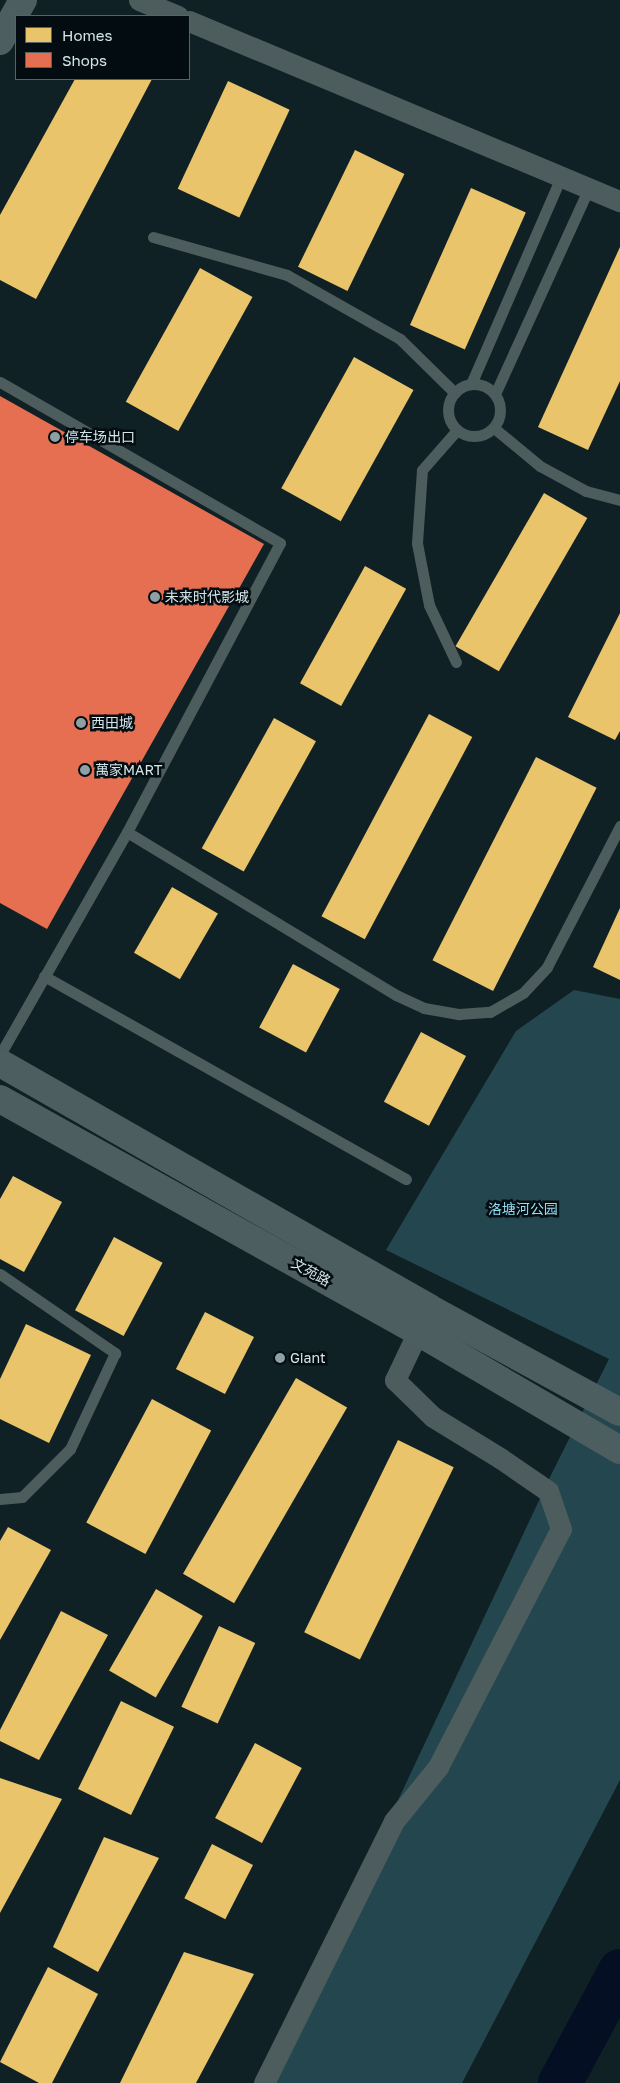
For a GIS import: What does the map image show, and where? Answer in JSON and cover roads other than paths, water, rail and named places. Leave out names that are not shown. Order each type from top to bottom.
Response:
[{"type":"main road","points":[[15,15],[24,0]]},
{"type":"main road","points":[[0,41],[15,15]]},
{"type":"main road","name":"文苑路","points":[[0,1063],[423,1320],[620,1450]]},
{"type":"main road","name":"文苑路","points":[[0,1099],[423,1320],[620,1412]]},
{"type":"street","points":[[139,0],[176,15]]},
{"type":"street","points":[[190,21],[620,201]]},
{"type":"street","points":[[264,2083],[394,1821],[438,1766],[561,1529],[548,1491],[500,1458],[433,1417],[395,1380],[423,1320]]},
{"type":"lane","points":[[470,384],[561,177]]},
{"type":"lane","points":[[495,394],[589,188]]},
{"type":"lane","points":[[154,237],[286,274],[400,339],[455,393]]},
{"type":"lane","points":[[0,382],[280,543],[127,832],[0,1055]]},
{"type":"lane","points":[[470,384],[480,384],[495,394],[501,411],[494,428],[488,433],[472,437],[457,430],[448,416],[451,400],[455,393],[470,384]]},
{"type":"lane","points":[[494,428],[540,466],[586,492],[620,500]]},
{"type":"lane","points":[[456,662],[429,605],[416,543],[422,470],[457,430]]},
{"type":"lane","points":[[127,832],[396,994],[424,1008],[459,1014],[490,1012],[523,993],[546,967],[620,826]]},
{"type":"lane","points":[[44,976],[406,1179]]},
{"type":"lane","points":[[0,1274],[115,1353],[70,1449],[22,1497],[0,1499]]},
{"type":"waterway","points":[[560,2083],[620,1971]]},
{"type":"place","name":"停车场出口","points":[[55,437]]},
{"type":"place","name":"未来时代影城","points":[[155,597]]},
{"type":"place","name":"西田城","points":[[81,723]]},
{"type":"place","name":"萬家MART","points":[[85,770]]},
{"type":"place","name":"Giant","points":[[280,1358]]},
{"type":"park label","name":"洛塘河公园","points":[[523,1209]]}]
